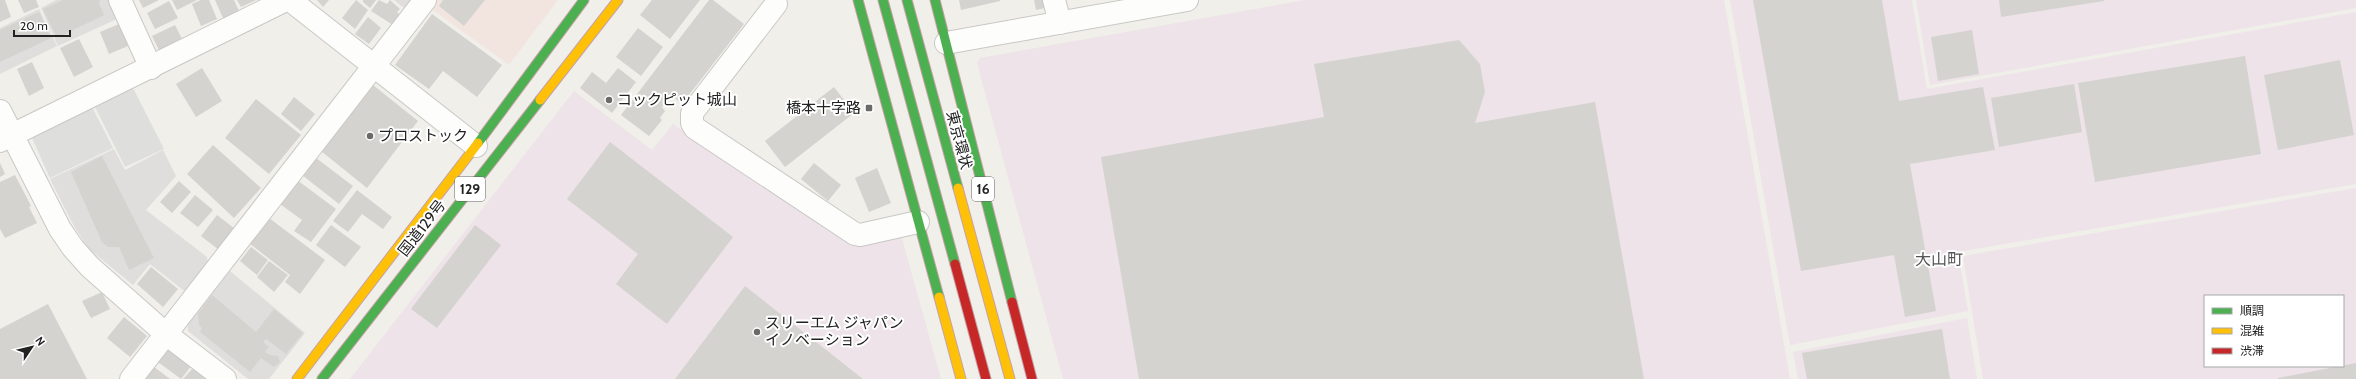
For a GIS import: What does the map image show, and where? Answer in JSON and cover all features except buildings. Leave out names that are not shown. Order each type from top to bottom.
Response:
[{"type":"highway","name":"国道129号","points":[[297,379],[476,146],[584,0]]},
{"type":"highway","name":"国道129号","points":[[322,379],[618,0]]},
{"type":"highway","points":[[858,0],[962,379]]},
{"type":"highway","points":[[883,0],[986,379]]},
{"type":"highway","name":"東京環状","points":[[907,0],[1010,379]]},
{"type":"highway","name":"16","points":[[934,0],[1032,379]]},
{"type":"street","points":[[120,0],[151,68]]},
{"type":"street","points":[[6,138],[151,68],[286,0]]},
{"type":"street","points":[[290,0],[373,67],[476,146]]},
{"type":"street","points":[[131,379],[425,0]]},
{"type":"street","points":[[1054,0],[1060,23]]},
{"type":"street","points":[[946,43],[1187,0]]},
{"type":"street","points":[[779,1],[692,113],[692,124],[695,128],[855,234],[860,235],[918,222]]},
{"type":"street","points":[[0,111],[6,138],[60,229],[73,248],[90,267],[166,334],[224,379]]},
{"type":"shaded area","points":[[56,0],[110,0],[119,18],[58,46],[41,8]]},
{"type":"shaded area","points":[[394,0],[411,0],[404,8]]},
{"type":"shaded area","points":[[436,0],[558,0],[509,65],[430,8]]},
{"type":"shaded area","points":[[1305,0],[1724,0],[1790,379],[1063,379],[977,63],[980,58]]},
{"type":"shaded area","points":[[1730,0],[1912,0],[1927,89],[2356,12],[2356,184],[1958,252],[1968,311],[1790,345]]},
{"type":"shaded area","points":[[1916,0],[2356,0],[2356,8],[1930,85]]},
{"type":"shaded area","points":[[39,9],[57,46],[0,74],[0,28]]},
{"type":"shaded area","points":[[132,86],[164,149],[125,167],[94,105]]},
{"type":"shaded area","points":[[574,91],[652,150],[673,124],[856,247],[901,235],[941,379],[350,379]]},
{"type":"shaded area","points":[[92,107],[113,148],[50,178],[32,138]]},
{"type":"shaded area","points":[[114,149],[125,170],[163,150],[176,176],[146,210],[207,257],[208,265],[187,293],[150,264],[133,285],[89,249],[75,228],[50,179]]},
{"type":"shaded area","points":[[2356,188],[2356,379],[1983,379],[1963,256]]},
{"type":"shaded area","points":[[230,271],[305,333],[269,379],[248,379],[188,331],[188,324]]},
{"type":"shaded area","points":[[1967,318],[1977,379],[1798,379],[1793,352]]},
{"type":"traffic: fast","points":[[478,143],[584,0]]},
{"type":"traffic: fast","points":[[858,0],[939,297]]},
{"type":"traffic: fast","points":[[883,0],[955,264]]},
{"type":"traffic: fast","points":[[907,0],[958,188]]},
{"type":"traffic: fast","points":[[935,0],[1012,302]]},
{"type":"traffic: fast","points":[[322,379],[540,100]]},
{"type":"traffic: slow","points":[[540,100],[618,0]]},
{"type":"traffic: slow","points":[[297,379],[478,143]]},
{"type":"traffic: slow","points":[[958,188],[1010,379]]},
{"type":"traffic: slow","points":[[939,297],[961,379]]},
{"type":"traffic: jam","points":[[955,264],[986,379]]},
{"type":"traffic: jam","points":[[1012,302],[1032,379]]},
{"type":"place","name":"コックピット城山","points":[[609,100]]},
{"type":"place","name":"橋本十字路","points":[[869,108]]},
{"type":"place","name":"プロストック","points":[[370,136]]},
{"type":"place","name":"スリーエム ジャパン イノベーション","points":[[757,332]]},
{"type":"district","name":"大山町","points":[[1939,259]]}]
